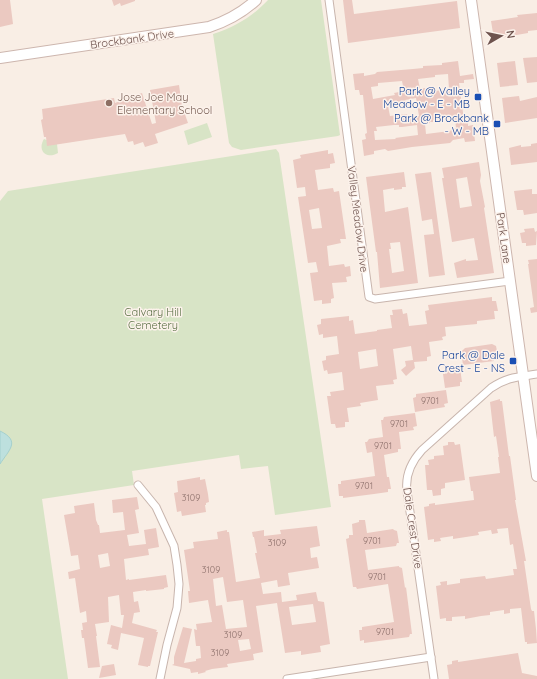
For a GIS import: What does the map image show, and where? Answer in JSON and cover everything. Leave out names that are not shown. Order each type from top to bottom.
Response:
[{"type":"street","name":"Brockbank Drive","points":[[0,58],[209,27],[236,16],[256,0]]},
{"type":"street","name":"Valley Meadow Drive","points":[[329,0],[369,297],[376,299],[510,281]]},
{"type":"street","name":"Park Lane","points":[[471,0],[537,476]]},
{"type":"street","name":"Dale Crest Drive","points":[[434,679],[407,492],[406,481],[409,469],[415,457],[422,450],[490,388],[502,381],[537,374]]},
{"type":"street","points":[[138,485],[156,507],[174,546],[177,565],[179,584],[177,608],[160,679]]},
{"type":"street","points":[[287,679],[431,657]]},
{"type":"green space","points":[[268,0],[321,0],[340,135],[241,150],[232,147],[229,143],[213,34],[243,21],[256,12]]},
{"type":"green space","points":[[207,123],[212,137],[188,145],[184,131]]},
{"type":"green space","points":[[44,139],[57,144],[58,153],[54,155],[46,155],[44,153],[42,150],[42,143]]},
{"type":"green space","name":"Calvary Hill Cemetery","points":[[276,149],[279,153],[331,507],[275,515],[268,466],[241,469],[239,455],[132,471],[134,485],[42,499],[68,679],[0,679],[0,201],[8,191]]},
{"type":"water","points":[[0,431],[10,438],[12,442],[0,464]]},
{"type":"building","points":[[0,0],[10,0],[13,24],[0,27]]},
{"type":"building","points":[[112,0],[135,1],[121,6],[120,3],[114,6]]},
{"type":"building","points":[[343,0],[352,0],[354,14],[457,1],[460,28],[348,43]]},
{"type":"building","points":[[537,13],[537,30],[494,39],[491,21],[518,17],[517,15]]},
{"type":"building","points":[[537,57],[537,82],[527,83],[523,58]]},
{"type":"building","points":[[458,61],[460,76],[473,74],[474,79],[464,80],[464,83],[459,83],[464,120],[468,120],[468,126],[473,125],[475,141],[465,142],[464,138],[453,140],[450,143],[388,151],[385,149],[374,151],[374,154],[364,156],[362,140],[366,139],[365,134],[367,133],[363,95],[360,95],[359,90],[355,90],[353,74],[364,73],[364,76],[375,74],[377,72],[442,65],[442,63]],"holes":[[[448,74],[449,89],[435,91],[425,88],[420,89],[418,79],[435,77],[435,75]],[[402,81],[404,91],[394,93],[395,95],[373,99],[371,87],[378,86],[378,83]],[[416,98],[419,116],[417,116],[417,118],[408,119],[407,114],[390,116],[388,106],[406,103],[405,100]],[[455,117],[456,128],[450,131],[426,134],[425,124],[433,122],[433,120]],[[394,125],[399,125],[399,127],[402,127],[417,125],[418,135],[395,138],[396,139],[375,140],[374,131],[377,131],[376,127]]]},
{"type":"building","points":[[515,61],[518,85],[500,87],[497,63]]},
{"type":"building","points":[[179,85],[182,106],[188,123],[155,134],[158,143],[145,147],[143,142],[134,145],[133,141],[128,142],[125,134],[47,146],[41,120],[43,119],[42,109],[114,98],[115,103],[142,93],[152,124],[156,123],[150,90]]},
{"type":"building","points":[[519,96],[520,101],[537,97],[537,118],[505,123],[502,98]]},
{"type":"building","points":[[537,143],[537,162],[511,165],[509,148],[521,145],[521,147],[531,146],[531,144]]},
{"type":"building","points":[[328,150],[328,154],[333,153],[335,163],[330,164],[330,168],[315,170],[318,190],[333,188],[334,192],[339,191],[346,239],[340,239],[341,243],[327,246],[329,266],[344,264],[345,267],[350,266],[351,276],[346,277],[347,282],[332,283],[334,298],[331,299],[331,303],[322,304],[322,300],[314,301],[310,273],[318,272],[316,262],[308,263],[298,197],[306,196],[305,187],[297,188],[293,160],[301,158],[300,155]],"holes":[[[319,208],[322,228],[312,229],[309,210]]]},
{"type":"building","points":[[479,162],[481,175],[480,181],[494,273],[457,278],[454,263],[466,259],[466,261],[478,260],[474,238],[452,242],[442,178],[444,178],[442,168]],"holes":[[[467,177],[472,206],[460,208],[456,179]]]},
{"type":"building","points":[[404,172],[406,187],[402,187],[402,189],[394,190],[394,188],[383,190],[385,212],[408,207],[418,283],[380,288],[377,252],[366,177]],"holes":[[[400,242],[404,271],[392,273],[389,249],[391,249],[390,243]]]},
{"type":"building","points":[[431,172],[445,275],[429,277],[424,235],[434,234],[432,219],[422,221],[415,174]]},
{"type":"building","points":[[532,189],[532,194],[537,194],[537,213],[524,215],[523,210],[517,210],[514,191]]},
{"type":"building","points":[[534,228],[535,232],[537,231],[536,245],[526,246],[526,243],[522,243],[520,233],[525,232],[524,229]]},
{"type":"building","points":[[537,259],[537,312],[531,313],[530,308],[534,307],[528,260]]},
{"type":"building","points":[[492,297],[492,301],[496,301],[498,311],[494,311],[495,319],[477,321],[477,324],[445,327],[446,336],[442,337],[443,340],[429,342],[431,356],[427,357],[427,361],[414,362],[415,368],[406,376],[401,370],[406,366],[405,361],[413,360],[411,346],[393,349],[397,379],[393,380],[394,384],[376,386],[378,400],[360,403],[361,406],[347,408],[349,422],[345,422],[345,427],[336,428],[335,424],[331,424],[327,396],[331,396],[330,392],[344,390],[342,372],[328,374],[327,370],[324,371],[322,361],[326,360],[326,356],[339,354],[337,336],[323,338],[323,334],[319,335],[317,325],[321,324],[321,319],[349,316],[349,321],[353,320],[355,334],[392,328],[390,315],[393,315],[392,310],[402,309],[403,314],[407,313],[409,326],[427,324],[425,311],[429,310],[428,305]],"holes":[[[376,349],[378,366],[360,369],[358,352]]]},
{"type":"building","points":[[492,344],[496,346],[497,351],[497,358],[494,359],[494,361],[463,365],[461,351],[465,348]]},
{"type":"building","points":[[460,368],[462,382],[460,382],[460,386],[445,388],[443,374],[445,374],[445,370]]},
{"type":"building","points":[[446,390],[448,403],[444,404],[445,407],[415,412],[413,398],[416,397],[416,394]]},
{"type":"building","points":[[500,399],[500,401],[502,401],[515,500],[526,561],[524,561],[531,609],[534,611],[537,643],[527,644],[527,642],[525,642],[521,608],[510,609],[510,613],[504,614],[504,610],[490,612],[490,615],[465,619],[465,616],[452,617],[452,621],[446,621],[446,618],[440,619],[436,586],[441,585],[440,582],[447,581],[447,585],[460,583],[460,579],[485,576],[486,579],[514,575],[513,569],[517,569],[513,544],[510,545],[508,528],[497,529],[498,533],[492,534],[491,530],[478,532],[479,535],[453,539],[453,536],[440,538],[441,541],[434,542],[434,539],[428,540],[424,507],[435,503],[435,505],[474,500],[469,477],[500,473],[499,457],[496,436],[494,437],[490,402]]},
{"type":"building","points":[[415,413],[417,426],[413,427],[414,430],[399,432],[401,449],[398,449],[398,452],[384,455],[387,477],[389,477],[391,489],[388,489],[388,492],[374,494],[343,498],[343,496],[339,496],[338,484],[341,484],[341,481],[375,476],[372,452],[367,453],[365,442],[369,439],[383,437],[381,420],[383,420],[384,417]]},
{"type":"building","points":[[448,442],[454,442],[455,445],[460,444],[465,480],[445,483],[445,488],[441,489],[441,495],[433,496],[432,490],[427,490],[425,465],[429,465],[428,460],[434,459],[434,456],[444,455],[443,446],[448,445]]},
{"type":"building","points":[[200,477],[200,480],[205,479],[208,494],[209,502],[205,505],[206,512],[182,516],[181,511],[177,512],[174,493],[178,492],[177,481]]},
{"type":"building","points":[[137,497],[139,509],[135,510],[139,533],[127,535],[129,546],[146,544],[144,530],[156,528],[159,547],[148,549],[149,555],[124,559],[126,580],[166,575],[168,587],[164,589],[133,592],[134,602],[138,601],[140,612],[134,613],[132,623],[157,630],[156,632],[158,632],[150,666],[148,667],[138,665],[144,638],[121,633],[118,650],[111,648],[112,645],[107,644],[111,625],[122,628],[124,615],[121,615],[119,595],[108,597],[109,622],[95,624],[100,667],[88,668],[84,638],[82,638],[81,630],[83,630],[82,623],[87,622],[86,611],[80,613],[75,578],[69,579],[68,572],[80,569],[78,555],[71,556],[64,515],[75,513],[74,506],[94,503],[96,520],[99,525],[100,533],[125,530],[123,512],[113,513],[112,500]],"holes":[[[108,553],[110,566],[100,568],[98,555]]]},
{"type":"building","points":[[359,520],[365,520],[367,533],[393,529],[397,531],[399,543],[397,543],[396,546],[365,550],[368,570],[399,566],[402,568],[412,634],[410,634],[409,637],[364,643],[364,640],[360,641],[359,630],[362,630],[362,627],[394,622],[388,584],[357,589],[356,587],[353,587],[346,539],[349,538],[349,535],[353,535],[352,524],[359,522]]},
{"type":"building","points":[[317,526],[320,546],[310,548],[311,558],[317,557],[319,568],[288,573],[290,585],[278,587],[277,580],[261,583],[263,594],[281,592],[282,602],[297,600],[296,595],[316,592],[318,601],[324,602],[330,644],[320,646],[321,652],[301,655],[301,651],[285,653],[277,603],[256,606],[263,652],[253,654],[254,660],[227,664],[228,667],[212,669],[198,674],[198,672],[191,673],[190,669],[172,665],[174,664],[174,657],[183,627],[192,629],[184,663],[196,661],[196,659],[201,658],[200,646],[196,646],[194,629],[197,630],[196,624],[212,622],[208,600],[189,603],[188,591],[190,591],[184,550],[194,548],[193,542],[218,539],[217,532],[227,530],[227,532],[229,532],[236,582],[260,578],[255,553],[257,553],[252,532],[264,530],[264,536],[281,534],[280,530]],"holes":[[[223,577],[227,602],[243,600],[247,627],[226,629],[222,605],[216,606],[213,579]],[[313,604],[316,622],[292,625],[289,607]],[[249,639],[251,649],[240,651],[238,640]]]},
{"type":"building","points":[[518,653],[522,673],[537,676],[537,679],[449,679],[447,665],[452,664],[452,661],[458,660],[458,662]]},
{"type":"building","points":[[114,664],[116,675],[99,678],[102,666]]},
{"type":"place","name":"Park @ Valley Meadow - E - MB","points":[[478,97]]},
{"type":"place","name":"Jose Joe May Elementary School","points":[[109,103]]},
{"type":"place","name":"Park @ Brockbank - W - MB","points":[[497,124]]},
{"type":"place","name":"Park @ Dale Crest - E - NS","points":[[513,361]]}]
